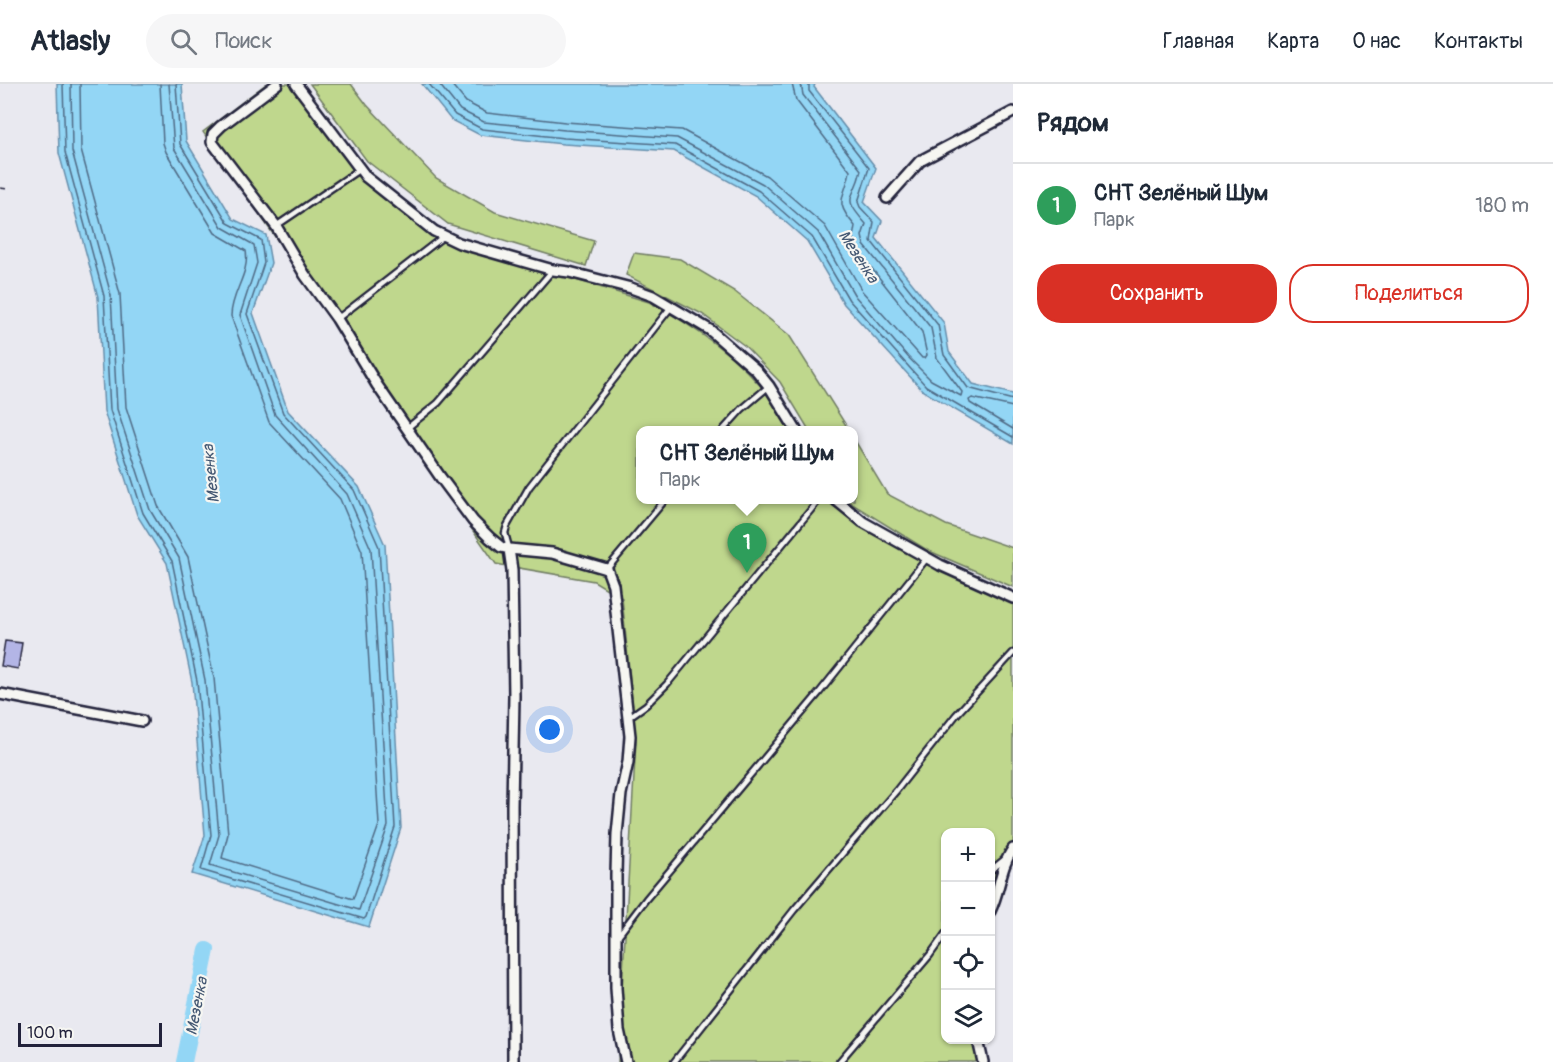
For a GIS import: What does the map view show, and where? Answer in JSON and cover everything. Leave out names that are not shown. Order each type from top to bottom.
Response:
[{"type":"street","points":[[277,84],[221,126],[213,134],[212,142],[276,226],[305,275],[337,319],[406,429],[472,521],[501,547],[552,553],[607,568],[613,585],[630,736],[617,834],[617,1009],[626,1062]]},
{"type":"street","points":[[296,84],[366,177],[434,231],[459,243],[554,270],[631,288],[653,296],[710,330],[756,370],[769,386],[794,426]]},
{"type":"street","points":[[887,198],[920,161],[1013,112]]},
{"type":"street","points":[[841,504],[863,522],[927,558],[1013,598]]},
{"type":"street","points":[[509,549],[512,570],[514,696],[513,1062]]},
{"type":"street","points":[[0,694],[142,721]]},
{"type":"street","points":[[995,901],[1010,853]]},
{"type":"street","points":[[979,1044],[983,1062]]},
{"type":"lane","points":[[276,226],[360,169]]},
{"type":"lane","points":[[337,319],[444,236]]},
{"type":"lane","points":[[406,429],[438,403],[549,272],[554,270]]},
{"type":"lane","points":[[509,549],[505,533],[507,526],[529,488],[671,307]]},
{"type":"lane","points":[[726,426],[741,409],[769,386]]},
{"type":"lane","points":[[607,568],[662,504]]},
{"type":"lane","points":[[629,717],[646,705],[667,684],[816,504]]},
{"type":"lane","points":[[618,936],[646,899],[819,693],[927,558]]},
{"type":"lane","points":[[674,1062],[794,910],[896,791],[956,715],[1013,654]]},
{"type":"lane","points":[[995,866],[1010,853]]},
{"type":"lane","points":[[839,1062],[944,936]]},
{"type":"path","points":[[0,188],[9,189]]},
{"type":"green space","points":[[266,84],[300,84],[362,165],[433,237],[649,302],[699,332],[731,357],[759,384],[776,406],[787,426],[636,426],[636,504],[832,504],[928,565],[1013,602],[1013,858],[995,880],[995,828],[941,828],[941,1044],[976,1044],[979,1062],[618,1062],[636,740],[622,598],[594,581],[496,564],[391,413],[332,320],[203,132]]},
{"type":"green space","points":[[310,84],[351,84],[367,105],[436,178],[495,212],[594,241],[586,266],[448,224],[367,161]]},
{"type":"green space","points":[[634,253],[680,259],[734,291],[789,335],[846,426],[807,426],[780,382],[745,346],[702,314],[626,275]]},
{"type":"green space","points":[[858,446],[887,494],[946,525],[1013,548],[1013,587],[927,550],[852,504],[858,504]]},
{"type":"water","points":[[57,84],[182,84],[186,141],[233,219],[266,235],[271,263],[253,313],[288,411],[359,487],[385,545],[401,828],[369,927],[192,874],[205,835],[192,682],[167,563],[137,515],[104,411],[98,297],[59,153]]},
{"type":"water","points":[[422,84],[815,84],[814,87],[876,168],[864,202],[882,221],[876,238],[944,323],[949,352],[973,384],[1013,394],[1013,444],[923,391],[844,304],[807,241],[756,196],[674,151],[563,144],[480,135],[451,120]]},
{"type":"building","points":[[5,641],[22,643],[18,669],[1,666]]},
{"type":"waterway","name":"Мезенка","points":[[184,1062],[207,950]]},
{"type":"place","name":"СНТ Зелёный Шум","points":[[747,573]]}]
